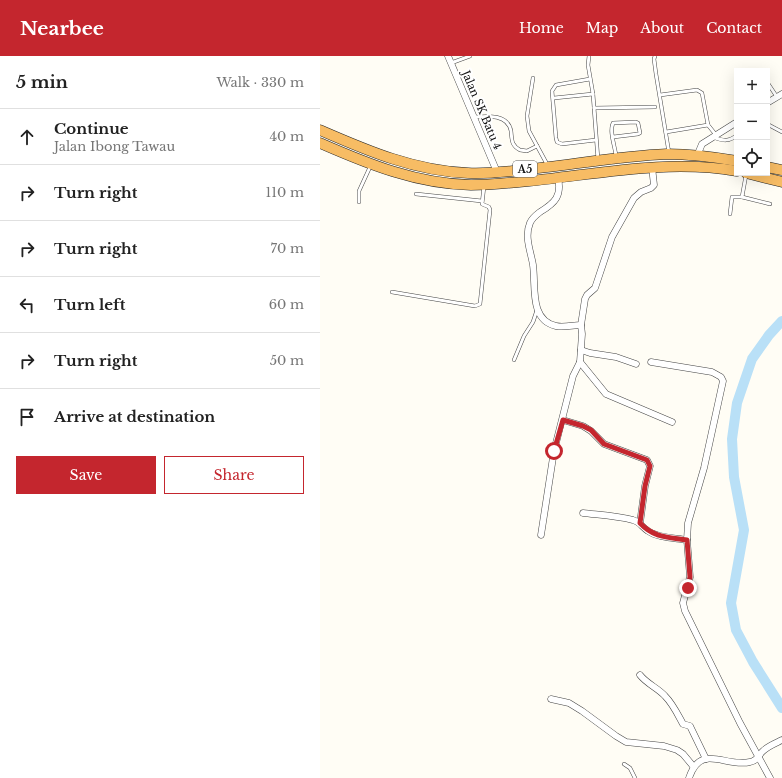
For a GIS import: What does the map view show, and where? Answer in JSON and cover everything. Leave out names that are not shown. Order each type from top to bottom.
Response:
[{"type":"highway","name":"A5","points":[[320,130],[375,153],[426,169],[469,173],[497,172],[669,154],[734,161]]},
{"type":"highway","name":"A5","points":[[320,143],[400,174],[425,180],[458,184],[485,185],[652,167],[696,166],[734,171]]},
{"type":"highway","points":[[371,164],[375,153]]},
{"type":"highway","points":[[770,168],[782,170]]},
{"type":"highway","points":[[758,176],[782,182]]},
{"type":"street","name":"Jalan SK Batu 4","points":[[448,56],[497,172]]},
{"type":"street","points":[[770,101],[779,96]]},
{"type":"street","points":[[697,156],[702,144],[734,124]]},
{"type":"street","points":[[541,535],[554,451],[573,376],[580,362],[581,325],[585,299],[587,295],[595,288],[612,237],[634,198],[641,192],[651,188],[654,185],[652,167]]},
{"type":"street","points":[[558,178],[560,187],[556,199],[548,208],[534,217],[529,225],[528,242],[533,264],[535,300],[537,310],[551,325],[557,327],[581,325]]},
{"type":"street","points":[[581,350],[616,357],[636,364]]},
{"type":"street","points":[[580,362],[606,394],[672,422]]},
{"type":"street","points":[[651,362],[712,372],[721,377],[723,381],[704,468],[688,523],[687,540],[690,577],[683,603],[685,611],[758,758],[770,778]]},
{"type":"street","points":[[563,420],[591,430],[604,444],[647,460],[650,466],[645,486],[640,523]]},
{"type":"street","points":[[583,513],[616,517],[640,523],[648,531],[656,534],[687,540]]},
{"type":"street","points":[[640,675],[650,685],[665,696],[683,724],[690,726],[706,759]]},
{"type":"street","points":[[551,699],[569,703],[626,742],[664,746],[677,750],[683,754],[693,766]]},
{"type":"street","points":[[688,778],[693,766],[702,760],[706,759],[748,763],[758,758],[766,749],[782,740]]},
{"type":"lane","points":[[451,63],[470,56]]},
{"type":"lane","points":[[589,56],[588,65],[593,94],[598,161]]},
{"type":"lane","points":[[655,56],[654,59],[669,154]]},
{"type":"lane","points":[[533,78],[527,116],[529,131],[549,167]]},
{"type":"lane","points":[[590,79],[556,85],[552,91],[554,98],[556,138],[557,142],[562,144],[596,140]]},
{"type":"lane","points":[[770,86],[779,96]]},
{"type":"lane","points":[[660,95],[697,90],[700,91],[702,93],[708,125],[714,136],[725,141],[734,138]]},
{"type":"lane","points":[[554,98],[593,94]]},
{"type":"lane","points":[[594,108],[655,108]]},
{"type":"lane","points":[[475,117],[492,116],[502,119],[509,126],[511,143],[520,150],[527,150],[537,146]]},
{"type":"lane","points":[[613,137],[640,133],[638,123],[613,123],[611,126],[613,137],[617,159]]},
{"type":"lane","points":[[666,132],[708,125]]},
{"type":"lane","points":[[770,126],[775,130],[782,132]]},
{"type":"lane","points":[[359,202],[359,191],[371,164]]},
{"type":"lane","points":[[742,197],[746,176]]},
{"type":"lane","points":[[392,292],[475,306],[480,304],[490,210],[489,207],[482,204],[485,185]]},
{"type":"lane","points":[[416,194],[482,201]]},
{"type":"lane","points":[[730,214],[732,197],[742,197],[770,204]]},
{"type":"lane","points":[[514,360],[524,336],[533,322],[537,310]]},
{"type":"lane","points":[[624,764],[630,768],[635,778]]},
{"type":"waterway","points":[[782,321],[769,335],[752,359],[737,403],[732,439],[734,477],[744,530],[731,603],[736,630],[753,662],[782,708]]},
{"type":"route","points":[[554,451],[563,420],[591,430],[604,444],[647,460],[650,466],[645,486],[640,523],[648,531],[656,534],[687,540],[690,577],[688,588]]}]
